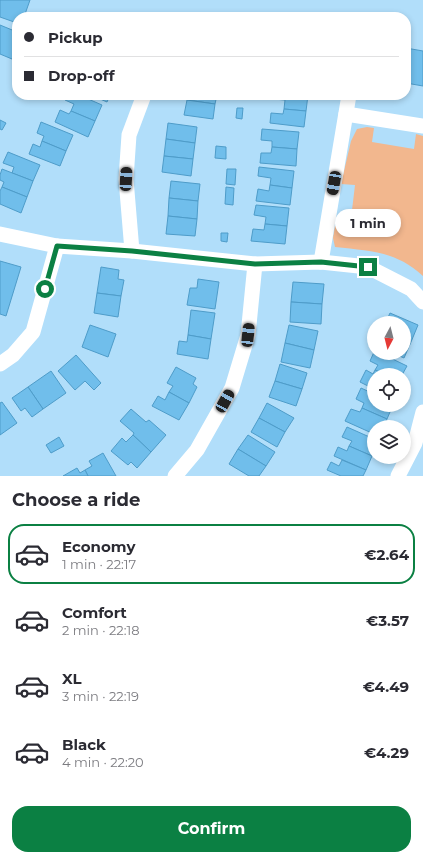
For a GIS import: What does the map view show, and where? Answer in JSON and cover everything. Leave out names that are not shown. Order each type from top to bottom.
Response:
[{"type":"street","points":[[132,251],[126,179],[129,135],[142,100]]},
{"type":"street","points":[[321,262],[348,100]]},
{"type":"street","points":[[346,114],[423,126]]},
{"type":"street","points":[[0,234],[57,246],[132,251],[255,264],[321,262],[368,267],[411,289],[423,302]]},
{"type":"street","points":[[0,364],[13,355],[33,332],[57,246]]},
{"type":"street","points":[[175,476],[197,450],[232,388],[248,335],[255,264]]},
{"type":"street","points":[[398,476],[415,443],[423,412]]},
{"type":"shaded area","points":[[367,127],[374,128],[372,142],[414,149],[416,134],[423,136],[423,276],[403,261],[393,257],[371,251],[335,247],[333,238],[335,226],[350,227],[355,185],[341,184],[351,141],[357,129]]},
{"type":"building","points":[[0,0],[30,0],[26,12],[12,12],[12,21],[0,17]]},
{"type":"building","points":[[0,25],[12,30],[12,59],[0,54]]},
{"type":"building","points":[[411,49],[423,51],[423,86],[411,84]]},
{"type":"building","points":[[65,100],[90,100],[102,105],[95,121],[71,111],[74,104]]},
{"type":"building","points":[[187,100],[216,100],[215,104]]},
{"type":"building","points":[[187,100],[215,104],[213,119],[184,115]]},
{"type":"building","points":[[285,100],[307,100],[306,111],[284,109]]},
{"type":"building","points":[[237,108],[243,108],[242,119],[236,118]]},
{"type":"building","points":[[284,109],[306,111],[304,127],[270,123],[271,113],[283,114]]},
{"type":"building","points":[[60,110],[69,114],[71,111],[95,121],[88,137],[55,122]]},
{"type":"building","points":[[0,120],[6,123],[2,130],[0,129]]},
{"type":"building","points":[[41,122],[73,135],[66,151],[42,141],[44,136],[37,133]]},
{"type":"building","points":[[168,123],[197,127],[195,143],[166,139]]},
{"type":"building","points":[[262,129],[299,132],[297,149],[272,147],[272,141],[261,140]]},
{"type":"building","points":[[166,139],[195,143],[193,159],[164,156]]},
{"type":"building","points":[[42,141],[66,151],[60,166],[29,154],[33,144],[40,147]]},
{"type":"building","points":[[216,146],[226,147],[226,159],[215,158]]},
{"type":"building","points":[[272,147],[297,149],[296,166],[260,163],[261,153],[271,153]]},
{"type":"building","points":[[8,152],[40,165],[33,181],[12,173],[14,167],[3,163]]},
{"type":"building","points":[[164,156],[193,159],[191,176],[162,172]]},
{"type":"building","points":[[259,167],[294,171],[292,188],[270,185],[271,178],[258,176]]},
{"type":"building","points":[[2,169],[33,181],[27,197],[2,187],[4,182],[0,180],[0,175]]},
{"type":"building","points":[[227,169],[236,169],[235,185],[226,184]]},
{"type":"building","points":[[171,181],[200,184],[198,201],[169,198]]},
{"type":"building","points":[[270,185],[292,188],[290,205],[256,201],[258,189],[269,191]]},
{"type":"building","points":[[2,187],[27,197],[21,213],[0,204],[0,191]]},
{"type":"building","points":[[226,187],[234,188],[233,205],[225,204]]},
{"type":"building","points":[[169,198],[198,201],[197,219],[168,216]]},
{"type":"building","points":[[256,205],[289,208],[287,226],[265,224],[266,217],[254,215]]},
{"type":"building","points":[[168,216],[197,219],[195,236],[166,234]]},
{"type":"building","points":[[265,224],[287,226],[285,244],[251,241],[253,229],[264,230]]},
{"type":"building","points":[[221,233],[228,233],[227,242],[221,241]]},
{"type":"building","points":[[0,261],[21,267],[6,316],[0,314]]},
{"type":"building","points":[[101,267],[119,270],[118,279],[124,280],[121,296],[97,293]]},
{"type":"building","points":[[198,279],[219,282],[215,309],[187,305],[190,288],[197,288]]},
{"type":"building","points":[[293,282],[324,284],[322,304],[291,302]]},
{"type":"building","points":[[97,293],[121,296],[118,317],[94,313]]},
{"type":"building","points":[[291,302],[322,304],[321,324],[290,322]]},
{"type":"building","points":[[191,310],[215,313],[211,339],[188,335]]},
{"type":"building","points":[[390,313],[397,316],[389,316]]},
{"type":"building","points":[[411,322],[418,325],[411,342]]},
{"type":"building","points":[[90,325],[116,334],[108,357],[82,347]]},
{"type":"building","points":[[289,325],[318,331],[314,350],[285,343]]},
{"type":"building","points":[[188,335],[211,339],[208,359],[177,354],[179,341],[187,342]]},
{"type":"building","points":[[285,343],[314,350],[310,368],[281,362]]},
{"type":"building","points":[[76,355],[101,383],[94,390],[85,381],[75,390],[58,371]]},
{"type":"building","points":[[395,360],[407,366],[406,368],[376,368],[378,365],[370,361]]},
{"type":"building","points":[[280,364],[307,373],[302,389],[275,381]]},
{"type":"building","points":[[176,367],[196,378],[193,384],[197,387],[189,403],[169,392],[173,386],[167,383]]},
{"type":"building","points":[[366,370],[367,386],[360,382]]},
{"type":"building","points":[[51,371],[66,393],[43,409],[28,387]]},
{"type":"building","points":[[275,381],[302,389],[296,406],[269,397]]},
{"type":"building","points":[[28,387],[43,409],[32,417],[25,408],[21,411],[12,398]]},
{"type":"building","points":[[361,388],[367,391],[367,410],[362,408],[364,403],[356,399]]},
{"type":"building","points":[[169,392],[189,403],[179,420],[152,406],[158,396],[165,400]]},
{"type":"building","points":[[2,402],[17,423],[0,435],[0,403]]},
{"type":"building","points":[[267,403],[294,418],[285,432],[259,418]]},
{"type":"building","points":[[362,408],[367,410],[367,412],[371,412],[387,419],[367,420],[367,431],[345,421],[351,409],[360,412]]},
{"type":"building","points":[[131,409],[146,422],[149,420],[166,435],[151,452],[133,435],[134,433],[120,421]]},
{"type":"building","points":[[371,412],[390,412],[387,419]]},
{"type":"building","points":[[259,418],[285,432],[277,447],[251,432]]},
{"type":"building","points":[[347,427],[367,436],[367,454],[349,446],[352,441],[342,437]]},
{"type":"building","points":[[133,435],[151,452],[137,468],[131,462],[128,465],[111,451],[122,438],[126,442]]},
{"type":"building","points":[[248,435],[275,452],[266,466],[238,449]]},
{"type":"building","points":[[59,437],[64,446],[51,453],[46,445]]},
{"type":"building","points":[[349,446],[367,454],[367,464],[369,464],[366,470],[334,456],[338,447],[347,451]]},
{"type":"building","points":[[238,449],[266,466],[259,476],[249,476],[229,464]]},
{"type":"building","points":[[103,453],[116,476],[88,476],[85,470],[92,466],[89,461]]},
{"type":"building","points":[[342,460],[366,470],[363,476],[341,476],[327,470],[331,462],[339,466]]},
{"type":"building","points":[[77,468],[80,473],[85,470],[88,476],[63,476]]},
{"type":"route","points":[[45,289],[57,246],[132,251],[255,264],[321,262],[368,267]]}]
